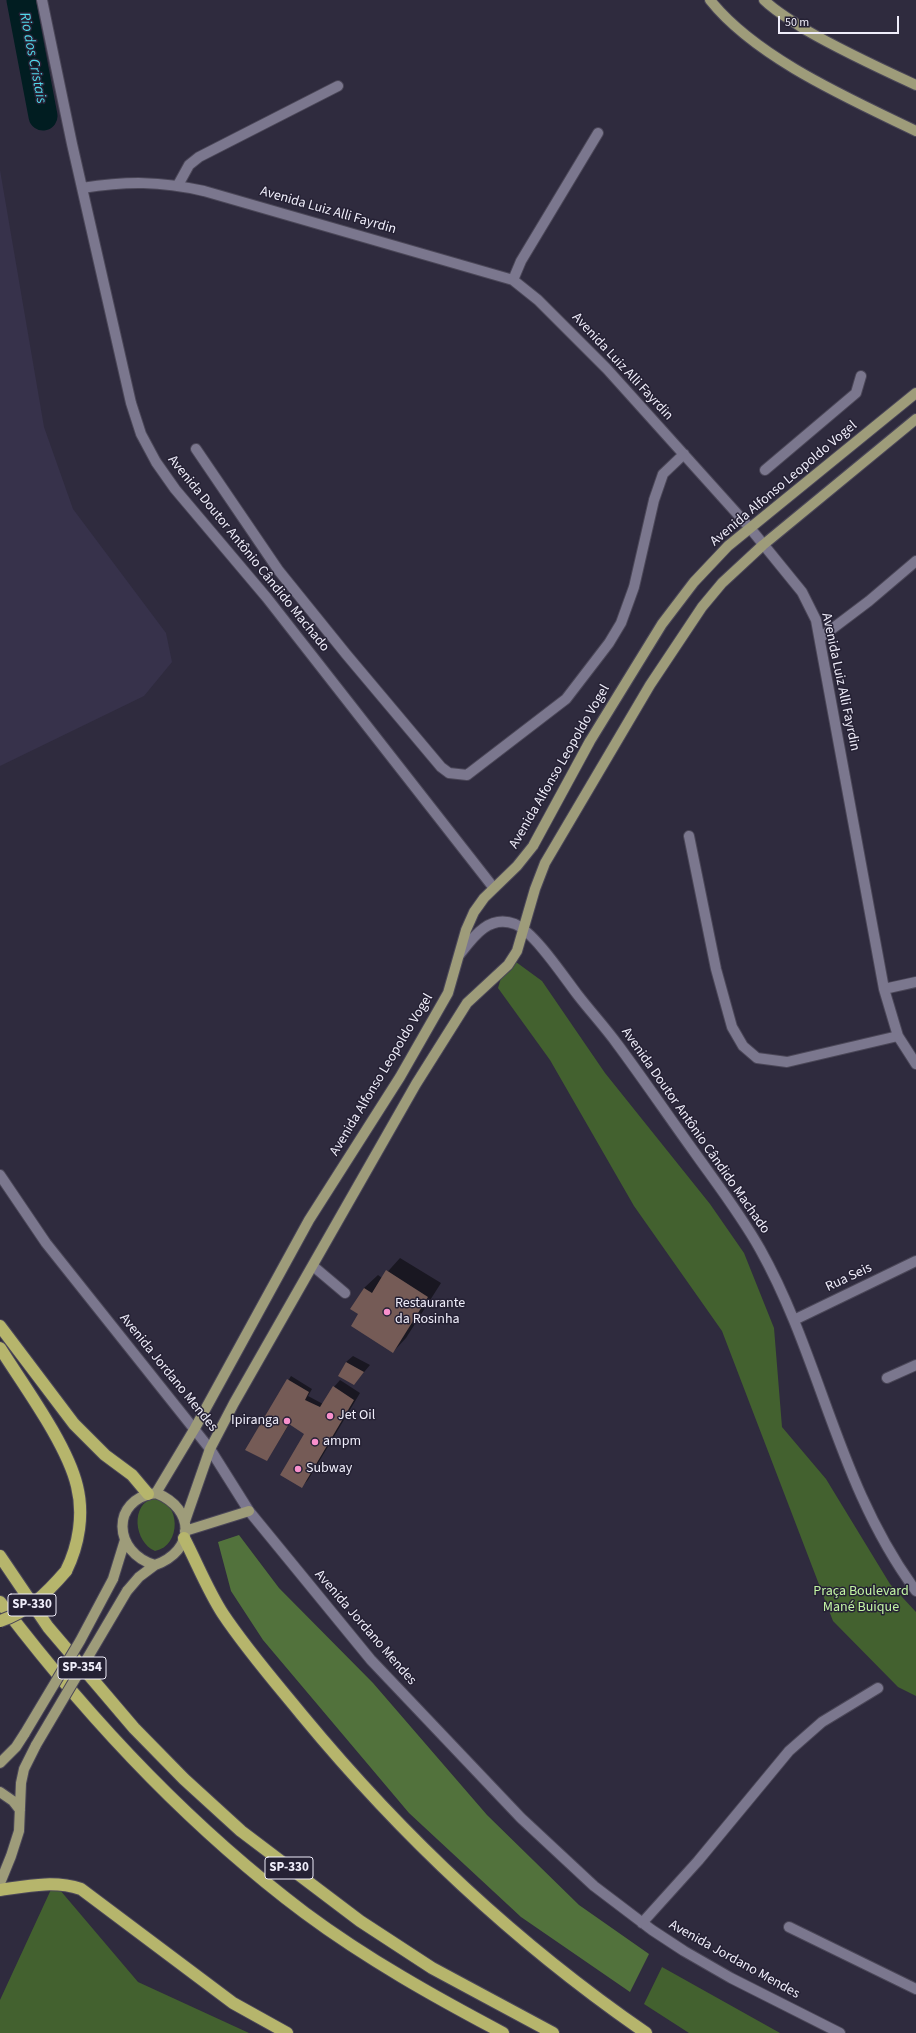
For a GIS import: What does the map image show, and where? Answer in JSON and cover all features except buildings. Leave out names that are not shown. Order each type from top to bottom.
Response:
[{"type":"highway","points":[[0,1326],[74,1424],[105,1455],[132,1475],[152,1494]]},
{"type":"highway","points":[[0,1348],[66,1455],[77,1485],[80,1507],[79,1532],[74,1555],[66,1571],[48,1592],[24,1612],[0,1621]]},
{"type":"highway","points":[[185,1530],[222,1613],[240,1638],[359,1782],[394,1820],[494,1914],[557,1967],[646,2033]]},
{"type":"highway","name":"SP-330","points":[[0,1556],[48,1627],[134,1728],[184,1779],[241,1831],[360,1921],[432,1968],[553,2033]]},
{"type":"highway","name":"SP-330","points":[[0,1602],[46,1661],[137,1766],[246,1867],[306,1913],[361,1951],[434,1996],[503,2033]]},
{"type":"highway","points":[[0,1890],[54,1883],[70,1885],[81,1889],[233,2003],[287,2033]]},
{"type":"main road","points":[[710,0],[751,40],[782,60],[822,84],[916,131]]},
{"type":"main road","points":[[764,0],[774,10],[821,39],[869,64],[916,85]]},
{"type":"main road","name":"Avenida Alfonso Leopoldo Vogel","points":[[195,1428],[309,1220],[400,1077],[448,993],[466,930],[474,912],[494,888],[517,866],[533,846],[590,741],[662,624],[694,582],[728,546],[916,393]]},
{"type":"main road","points":[[210,1449],[234,1403],[416,1084],[467,1003],[510,962],[517,951],[535,889],[545,863],[650,686],[702,607],[717,589],[763,545],[916,419]]},
{"type":"main road","name":"SP-354","points":[[154,1565],[136,1557],[129,1550],[122,1526],[125,1512],[134,1500],[152,1494],[195,1428]]},
{"type":"main road","name":"SP-354","points":[[0,1883],[19,1831],[22,1776],[29,1757],[127,1591],[139,1577],[154,1565],[173,1556],[185,1530],[210,1449]]},
{"type":"main road","points":[[152,1494],[169,1498],[179,1508],[185,1530],[249,1511]]},
{"type":"main road","name":"SP-354","points":[[0,1763],[16,1747],[80,1641],[113,1579],[125,1540]]},
{"type":"main road","points":[[0,1792],[13,1801],[20,1810]]},
{"type":"street","points":[[42,0],[82,188]]},
{"type":"street","points":[[178,185],[189,165],[199,157],[338,86]]},
{"type":"street","points":[[512,280],[521,261],[598,133]]},
{"type":"street","name":"Avenida Luiz Alli Fayrdin","points":[[82,188],[135,182],[178,185],[212,193],[512,280],[538,300],[607,369],[750,528],[802,592],[816,620],[884,989],[898,1036],[916,1064]]},
{"type":"street","name":"Avenida Doutor Antônio Cândido Machado","points":[[82,188],[131,404],[141,434],[156,462],[175,489],[267,598],[494,888]]},
{"type":"street","points":[[765,470],[856,393],[861,376]]},
{"type":"street","points":[[196,449],[279,571],[346,654],[441,767],[449,773],[466,775],[566,699],[609,643],[621,623],[634,587],[654,500],[663,474],[684,454]]},
{"type":"street","points":[[820,638],[869,601],[916,561]]},
{"type":"street","points":[[689,836],[716,969],[732,1027],[743,1046],[757,1058],[787,1062],[898,1036]]},
{"type":"street","name":"Avenida Doutor Antônio Cândido Machado","points":[[460,954],[479,930],[487,926],[502,922],[516,925],[524,930],[542,950],[616,1043],[738,1212],[761,1249],[794,1320],[862,1501],[895,1563],[916,1591]]},
{"type":"street","points":[[884,989],[916,982]]},
{"type":"street","name":"Avenida Jordano Mendes","points":[[0,1174],[46,1243],[169,1399],[195,1428],[249,1511],[371,1660],[516,1813],[594,1886],[684,1951],[840,2033]]},
{"type":"street","name":"Rua Seis","points":[[794,1320],[916,1261]]},
{"type":"street","points":[[313,1266],[345,1293]]},
{"type":"street","points":[[887,1378],[916,1366]]},
{"type":"street","points":[[642,1922],[698,1861],[789,1752],[822,1722],[878,1688]]},
{"type":"street","points":[[789,1927],[916,1989]]},
{"type":"shaded area","points":[[0,170],[44,427],[73,509],[166,633],[172,662],[144,696],[0,766]]},
{"type":"green space","name":"Praça Boulevard Mané Buique","points":[[516,962],[542,981],[605,1073],[710,1204],[744,1253],[774,1328],[782,1427],[826,1479],[890,1584],[916,1612],[916,1696],[898,1687],[833,1621],[722,1331],[634,1206],[550,1060],[498,988],[504,968]]},
{"type":"green space","points":[[154,1498],[163,1501],[169,1507],[175,1524],[174,1533],[170,1541],[164,1547],[155,1551],[143,1540],[139,1532],[138,1523],[138,1515],[141,1508],[146,1502]]},
{"type":"green space","points":[[239,1535],[279,1588],[373,1683],[487,1815],[579,1905],[649,1954],[630,1992],[521,1917],[409,1813],[263,1640],[231,1591],[218,1542]]},
{"type":"green space","points":[[54,1883],[138,1982],[249,2033],[0,2033],[0,2000]]},
{"type":"green space","points":[[662,1967],[780,2033],[689,2033],[644,2004]]},
{"type":"waterway","name":"Rio dos Cristais","points":[[21,0],[43,116]]},
{"type":"place","name":"Restaurante da Rosinha","points":[[387,1312]]},
{"type":"place","name":"Jet Oil","points":[[330,1416]]},
{"type":"place","name":"Ipiranga","points":[[287,1421]]},
{"type":"place","name":"ampm","points":[[315,1442]]},
{"type":"place","name":"Subway","points":[[298,1469]]}]
